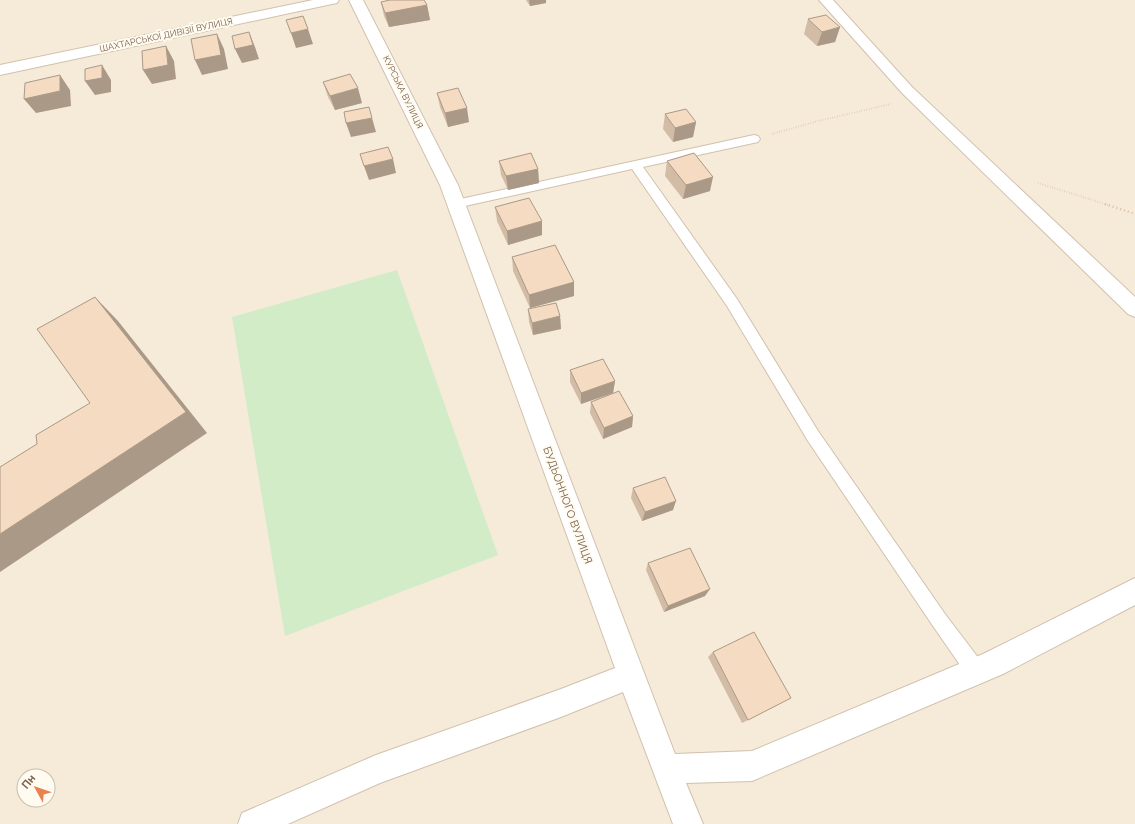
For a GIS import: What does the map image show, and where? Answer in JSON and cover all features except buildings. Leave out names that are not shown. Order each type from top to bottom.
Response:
[{"type":"street","name":"ШАХТАРСЬКОЇ ДИВІЗІЇ ВУЛИЦЯ","points":[[0,70],[332,0]]},
{"type":"street","name":"КУРСЬКА ВУЛИЦЯ","points":[[356,0],[452,194]]},
{"type":"street","points":[[826,0],[917,99],[1135,309]]},
{"type":"street","name":"БУДЬОННОГО ВУЛИЦЯ","points":[[452,194],[666,769],[688,824]]},
{"type":"street","points":[[666,769],[752,766],[976,671],[1135,592]]},
{"type":"street","points":[[253,824],[376,770],[631,675]]},
{"type":"lane","points":[[452,194],[636,165],[754,139]]},
{"type":"lane","points":[[636,165],[762,349],[800,418],[939,620],[976,671]]},
{"type":"path","points":[[754,139],[818,121],[917,99]]},
{"type":"path","points":[[1037,183],[1135,214]]},
{"type":"shaded area","points":[[0,0],[1135,0],[1135,824],[0,824]]},
{"type":"green space","points":[[397,270],[498,555],[285,636],[232,317]]}]
